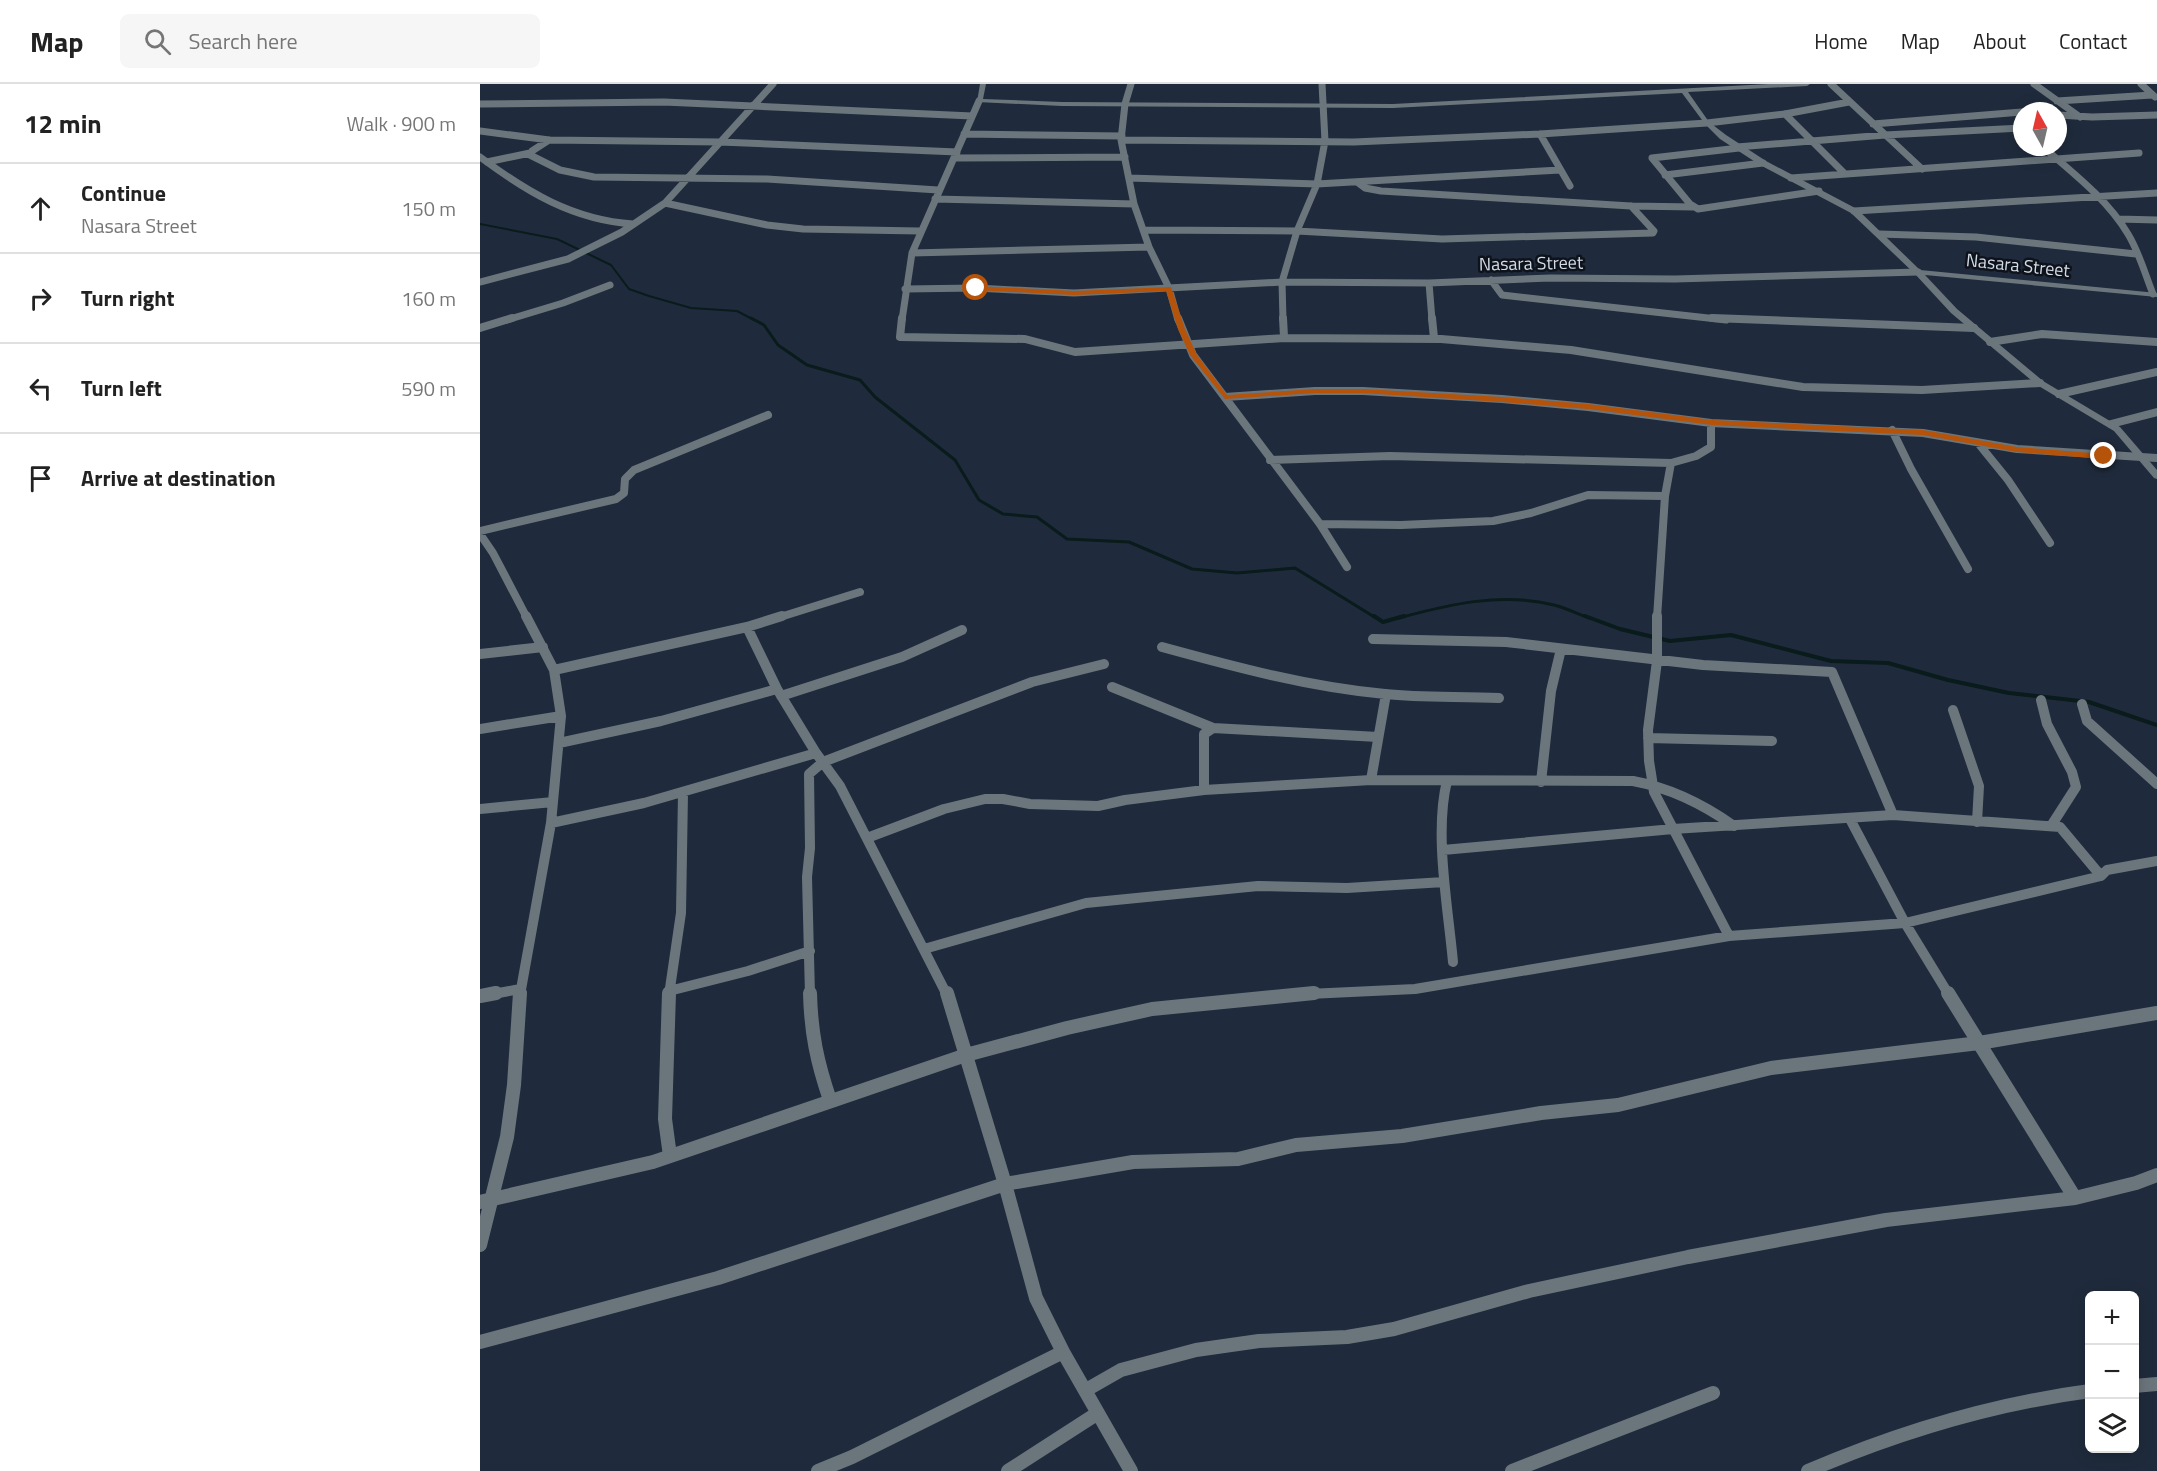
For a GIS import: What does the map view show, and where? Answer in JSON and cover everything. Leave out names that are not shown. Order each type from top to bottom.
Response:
[{"type":"street","points":[[480,282],[568,259],[583,253],[633,224],[664,203],[690,178],[773,84]]},
{"type":"street","points":[[983,84],[979,101],[912,253],[905,289],[900,337],[1025,339],[1066,352],[1284,337],[1434,339],[1563,351],[1803,387],[1840,390],[1927,390],[2040,383]]},
{"type":"street","points":[[1131,84],[1125,104],[1121,138],[1134,204],[1149,247],[1169,288],[1187,342],[1193,355],[1320,524],[1347,567]]},
{"type":"street","points":[[1284,337],[1282,282],[1297,231],[1317,184],[1325,141],[1322,84]]},
{"type":"street","points":[[979,101],[1322,106],[1430,104],[1682,88],[1807,84]]},
{"type":"street","points":[[1831,84],[1922,169]]},
{"type":"street","points":[[2034,84],[2080,117]]},
{"type":"street","points":[[2141,84],[2155,97]]},
{"type":"street","points":[[1682,88],[1707,123],[1738,148],[1854,211],[1918,272],[1954,311],[2040,383],[2110,423],[2157,476]]},
{"type":"street","points":[[2057,101],[2155,97]]},
{"type":"street","points":[[480,104],[574,102],[756,105],[972,116]]},
{"type":"street","points":[[964,134],[1379,141],[1540,134],[1707,123],[1785,114],[1850,102]]},
{"type":"street","points":[[1694,207],[1653,158],[1885,135],[2022,128],[2000,112]]},
{"type":"street","points":[[1873,124],[2013,112]]},
{"type":"street","points":[[1785,114],[1845,174]]},
{"type":"street","points":[[2067,116],[2157,115]]},
{"type":"street","points":[[480,131],[549,140],[720,142],[956,155],[1125,157]]},
{"type":"street","points":[[1540,134],[1570,186]]},
{"type":"street","points":[[487,162],[530,153],[549,140]]},
{"type":"street","points":[[530,153],[560,170],[584,175],[628,179],[690,178],[819,182],[938,190]]},
{"type":"street","points":[[1791,178],[2139,153]]},
{"type":"street","points":[[2053,156],[2118,219],[2129,236],[2155,294]]},
{"type":"street","points":[[480,157],[536,195],[585,218],[616,224],[633,224]]},
{"type":"street","points":[[1665,175],[1763,163]]},
{"type":"street","points":[[1129,178],[1317,184],[1560,170]]},
{"type":"street","points":[[1357,182],[1365,188],[1381,190],[1701,209],[1819,192]]},
{"type":"street","points":[[1854,211],[2157,194]]},
{"type":"street","points":[[935,199],[1134,204]]},
{"type":"street","points":[[664,203],[767,225],[803,229],[920,231]]},
{"type":"street","points":[[1143,230],[1297,231],[1442,238],[1653,233],[1647,222],[1631,206]]},
{"type":"street","points":[[2118,219],[2157,220]]},
{"type":"street","points":[[1879,234],[1951,233],[1993,236],[2136,254]]},
{"type":"street","points":[[912,253],[1149,247]]},
{"type":"street","name":"Nasara Street","points":[[905,289],[976,288],[1074,293],[1282,282],[1429,283],[1918,272],[2155,294]]},
{"type":"street","points":[[1491,280],[1502,295],[1726,321],[1974,328]]},
{"type":"street","points":[[1429,283],[1434,339]]},
{"type":"street","points":[[480,328],[563,303],[610,285]]},
{"type":"street","points":[[1990,342],[2042,334],[2157,342]]},
{"type":"street","points":[[2059,394],[2157,372]]},
{"type":"street","points":[[1225,397],[1315,391],[1363,391],[1588,407],[1712,423],[1892,430],[1952,437],[2017,450],[2157,458]]},
{"type":"street","points":[[2110,423],[2157,412]]},
{"type":"street","points":[[480,1245],[486,1200],[507,1137],[514,1085],[520,989],[550,824],[561,716],[554,670],[480,533],[616,499],[624,495],[627,489],[625,479],[634,470],[768,415]]},
{"type":"street","points":[[1270,460],[1390,456],[1671,463],[1696,456],[1711,447],[1712,423]]},
{"type":"street","points":[[1892,430],[1911,470],[1968,569]]},
{"type":"street","points":[[1978,443],[2008,480],[2050,543]]},
{"type":"street","points":[[1671,463],[1665,496],[1656,632],[1659,648],[1648,738],[1652,783],[1654,792],[1673,830],[1729,936]]},
{"type":"street","points":[[1320,524],[1401,525],[1493,521],[1531,513],[1588,495],[1665,496]]},
{"type":"street","points":[[554,670],[747,627],[860,592]]},
{"type":"street","points":[[747,627],[779,692],[840,786],[949,998],[1005,1184],[1036,1298],[1062,1352],[1131,1471]]},
{"type":"street","points":[[559,743],[662,721],[779,692],[902,657],[962,630]]},
{"type":"street","points":[[1373,639],[1506,642],[1703,665],[1832,672],[1893,815]]},
{"type":"street","points":[[480,654],[543,647]]},
{"type":"street","points":[[1162,647],[1270,675],[1386,694],[1499,698]]},
{"type":"street","points":[[1541,782],[1551,692],[1561,649]]},
{"type":"street","points":[[550,824],[820,758],[1032,682],[1104,664]]},
{"type":"street","points":[[1112,687],[1213,728],[1378,737]]},
{"type":"street","points":[[1371,780],[1386,694]]},
{"type":"street","points":[[2041,700],[2047,724],[2072,772],[2076,787],[2051,826]]},
{"type":"street","points":[[2082,704],[2087,721],[2157,783]]},
{"type":"street","points":[[1953,710],[1978,786],[1977,822]]},
{"type":"street","points":[[480,729],[561,716]]},
{"type":"street","points":[[1204,790],[1204,734],[1213,728]]},
{"type":"street","points":[[1648,738],[1772,741]]},
{"type":"street","points":[[820,758],[809,774],[810,848],[807,877],[811,1029],[817,1063],[830,1100]]},
{"type":"street","points":[[867,838],[944,809],[986,799],[1003,799],[1030,804],[1098,806],[1204,790],[1371,780],[1541,782],[1623,780],[1652,783],[1710,808],[1734,826]]},
{"type":"street","points":[[1447,781],[1442,801],[1444,882],[1453,962]]},
{"type":"street","points":[[670,1155],[665,1119],[669,991],[681,913],[683,793]]},
{"type":"street","points":[[480,809],[553,802]]},
{"type":"street","points":[[1443,850],[1673,830],[1893,815],[2060,827],[2101,876]]},
{"type":"street","points":[[1850,819],[1905,923],[2075,1198]]},
{"type":"street","points":[[486,1200],[580,1180],[670,1155],[966,1055],[1067,1028],[1152,1009],[1293,994],[1415,989],[1729,936],[1905,923],[2101,876],[2107,870],[2157,861]]},
{"type":"street","points":[[924,949],[1086,903],[1111,899],[1190,894],[1258,886],[1347,888],[1444,882]]},
{"type":"street","points":[[669,991],[810,951]]},
{"type":"street","points":[[480,996],[520,989]]},
{"type":"street","points":[[480,1342],[718,1278],[1005,1184],[1133,1162],[1238,1160],[1296,1144],[1402,1136],[1541,1113],[1618,1105],[1771,1068],[1979,1043],[2157,1013]]},
{"type":"street","points":[[1086,1390],[1121,1370],[1196,1350],[1258,1341],[1347,1338],[1394,1329],[1529,1291],[1688,1257],[1886,1220],[2075,1198],[2136,1183],[2157,1175]]},
{"type":"street","points":[[818,1471],[852,1457],[1062,1352]]},
{"type":"street","points":[[2139,1386],[2157,1384]]},
{"type":"street","points":[[1808,1471],[1862,1447],[2005,1402],[2085,1391]]},
{"type":"street","points":[[1512,1471],[1713,1393]]},
{"type":"street","points":[[1008,1471],[1098,1413]]},
{"type":"waterway","points":[[480,224],[557,239],[611,265],[629,289],[691,308],[737,311],[754,320]]},
{"type":"waterway","points":[[751,318],[764,325],[778,345],[807,365],[860,380],[875,397],[955,460],[979,500],[1003,514],[1037,517],[1067,539],[1129,542],[1192,569],[1237,573],[1295,568],[1376,618]]},
{"type":"waterway","points":[[1399,618],[1457,604],[1496,600],[1535,601],[1567,609],[1589,618]]},
{"type":"waterway","points":[[1374,616],[1383,622],[1404,616]]},
{"type":"waterway","points":[[1585,616],[1620,629],[1670,641],[1731,635],[1831,661],[1888,663],[1948,680],[2009,693],[2089,702],[2157,725]]},
{"type":"route","points":[[976,288],[1074,293],[1169,288],[1181,329],[1193,355],[1225,397],[1315,391],[1363,391],[1502,399],[1588,407],[1712,423],[1892,430],[1952,437],[2017,450],[2104,456]]}]
